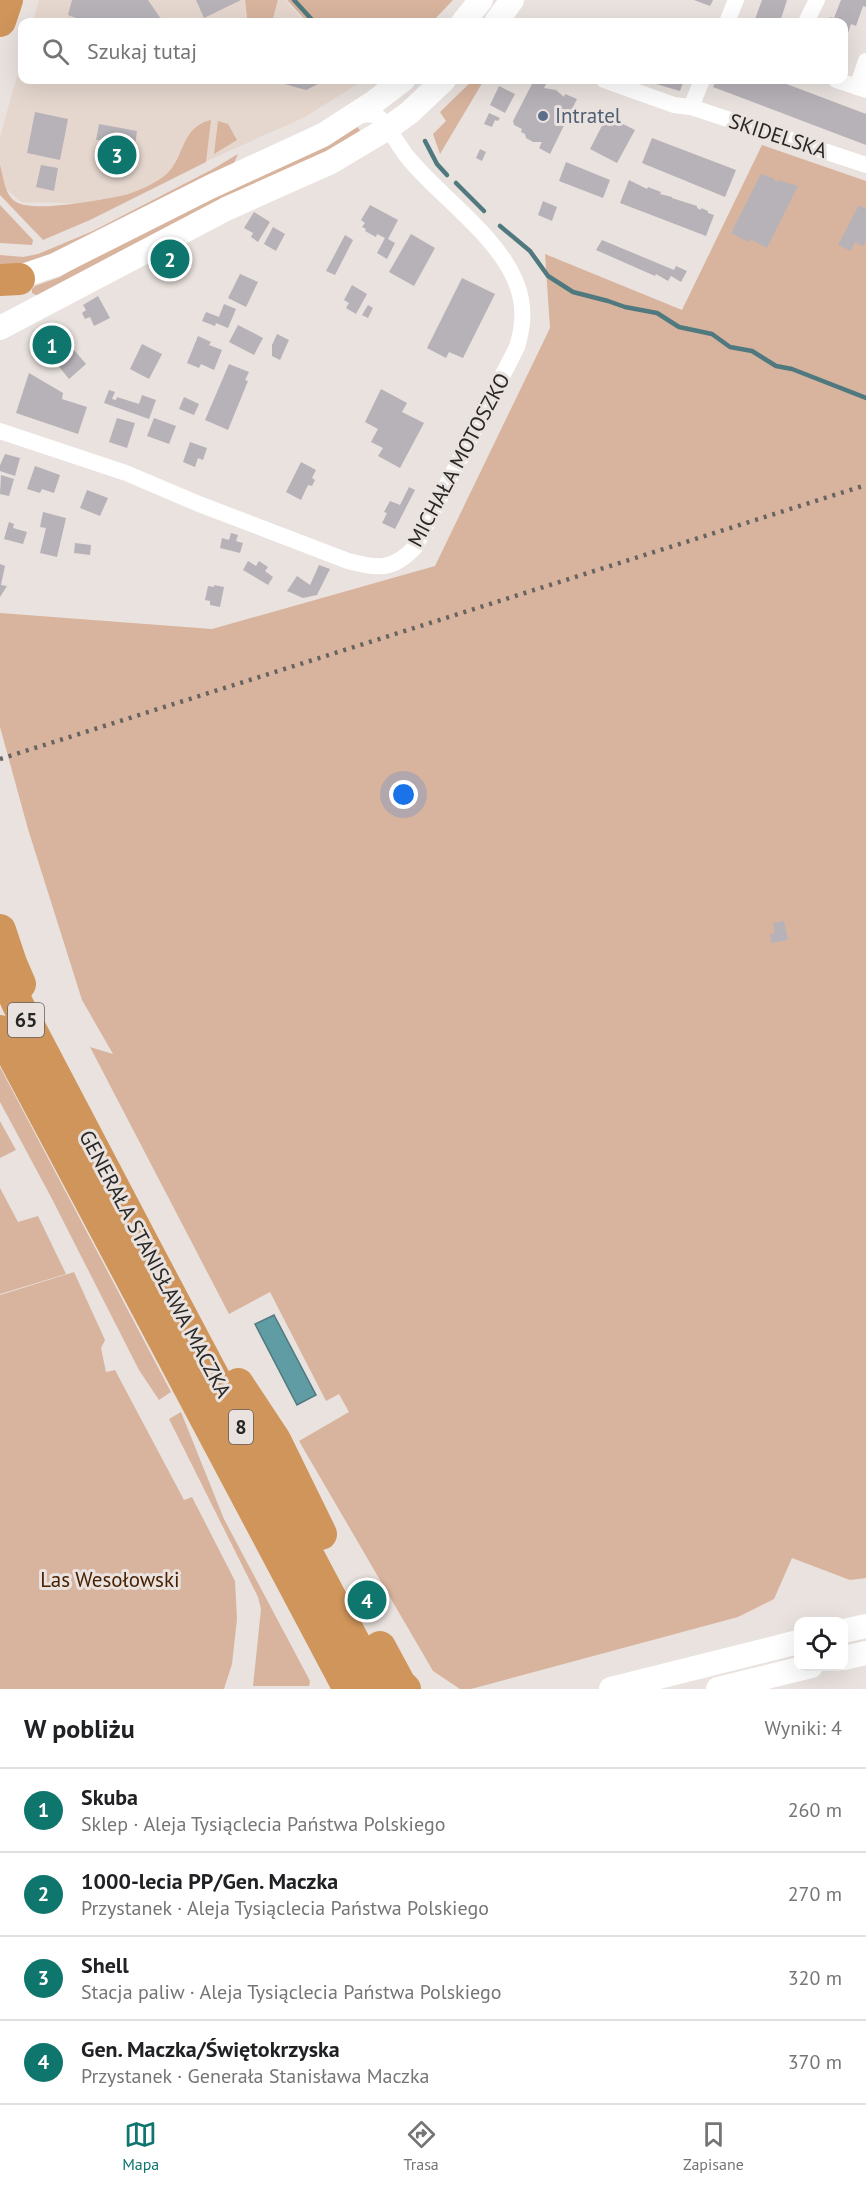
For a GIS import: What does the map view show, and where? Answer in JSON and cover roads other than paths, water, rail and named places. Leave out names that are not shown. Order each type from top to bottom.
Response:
[{"type":"highway","points":[[0,21],[7,0]]},
{"type":"highway","name":"8","points":[[0,930],[10,963],[34,1016],[39,1076]]},
{"type":"highway","name":"GENERAŁA STANISŁAWA MACZKA","points":[[0,965],[19,1007],[39,1076],[135,1284],[323,1610],[379,1689]]},
{"type":"highway","name":"GENERAŁA STANISŁAWA MACZKA","points":[[0,1031],[39,1076],[146,1249],[323,1610],[349,1689]]},
{"type":"highway","name":"8","points":[[0,1042],[39,1076]]},
{"type":"highway","points":[[146,1249],[275,1440],[325,1542],[400,1684],[405,1689]]},
{"type":"highway","points":[[135,1284],[213,1473],[325,1689]]},
{"type":"main road","points":[[466,18],[481,0]]},
{"type":"main road","points":[[499,18],[512,0]]},
{"type":"main road","points":[[6,281],[55,266],[210,187],[322,135],[397,84]]},
{"type":"main road","points":[[0,328],[226,209],[331,162],[388,128],[423,101],[440,84]]},
{"type":"main road","points":[[6,281],[17,285],[19,298],[23,303],[36,308]]},
{"type":"main road","points":[[848,1630],[866,1626]]},
{"type":"main road","points":[[611,1689],[794,1643]]},
{"type":"main road","points":[[848,1658],[866,1653]]},
{"type":"main road","points":[[718,1689],[794,1670]]},
{"type":"street","points":[[729,18],[736,0]]},
{"type":"street","points":[[808,18],[817,0]]},
{"type":"street","points":[[861,88],[866,61]]},
{"type":"street","name":"SKIDELSKA","points":[[615,84],[674,105],[691,107],[866,165]]},
{"type":"street","points":[[691,107],[700,84]]},
{"type":"street","name":"MICHAŁA MOTOSZKO","points":[[0,431],[126,473],[199,504],[348,561],[371,567],[384,567],[397,563],[407,556],[415,547],[518,347],[524,315],[516,282],[498,251],[415,167],[388,128],[376,116],[367,114],[353,116]]},
{"type":"water","points":[[274,1315],[316,1395],[297,1405],[255,1324]]},
{"type":"waterway","points":[[294,0],[310,18]]},
{"type":"waterway","points":[[425,141],[437,164],[447,175]]},
{"type":"waterway","points":[[456,183],[484,211]]},
{"type":"waterway","points":[[500,226],[530,251],[548,276],[573,292],[625,307],[657,313],[679,327],[712,334],[730,347],[752,351],[776,366],[792,369],[866,398]]},
{"type":"railway","points":[[0,759],[866,485]]},
{"type":"place","name":"Intratel","points":[[543,116]]},
{"type":"place","name":"Shell","points":[[117,155]]},
{"type":"place","name":"1000-lecia PP/Gen. Maczka","points":[[170,259]]},
{"type":"place","name":"Skuba","points":[[52,345]]},
{"type":"place","name":"Gen. Maczka/Świętokrzyska","points":[[367,1600]]},
{"type":"park label","name":"Las Wesołowski","points":[[110,1580]]}]
